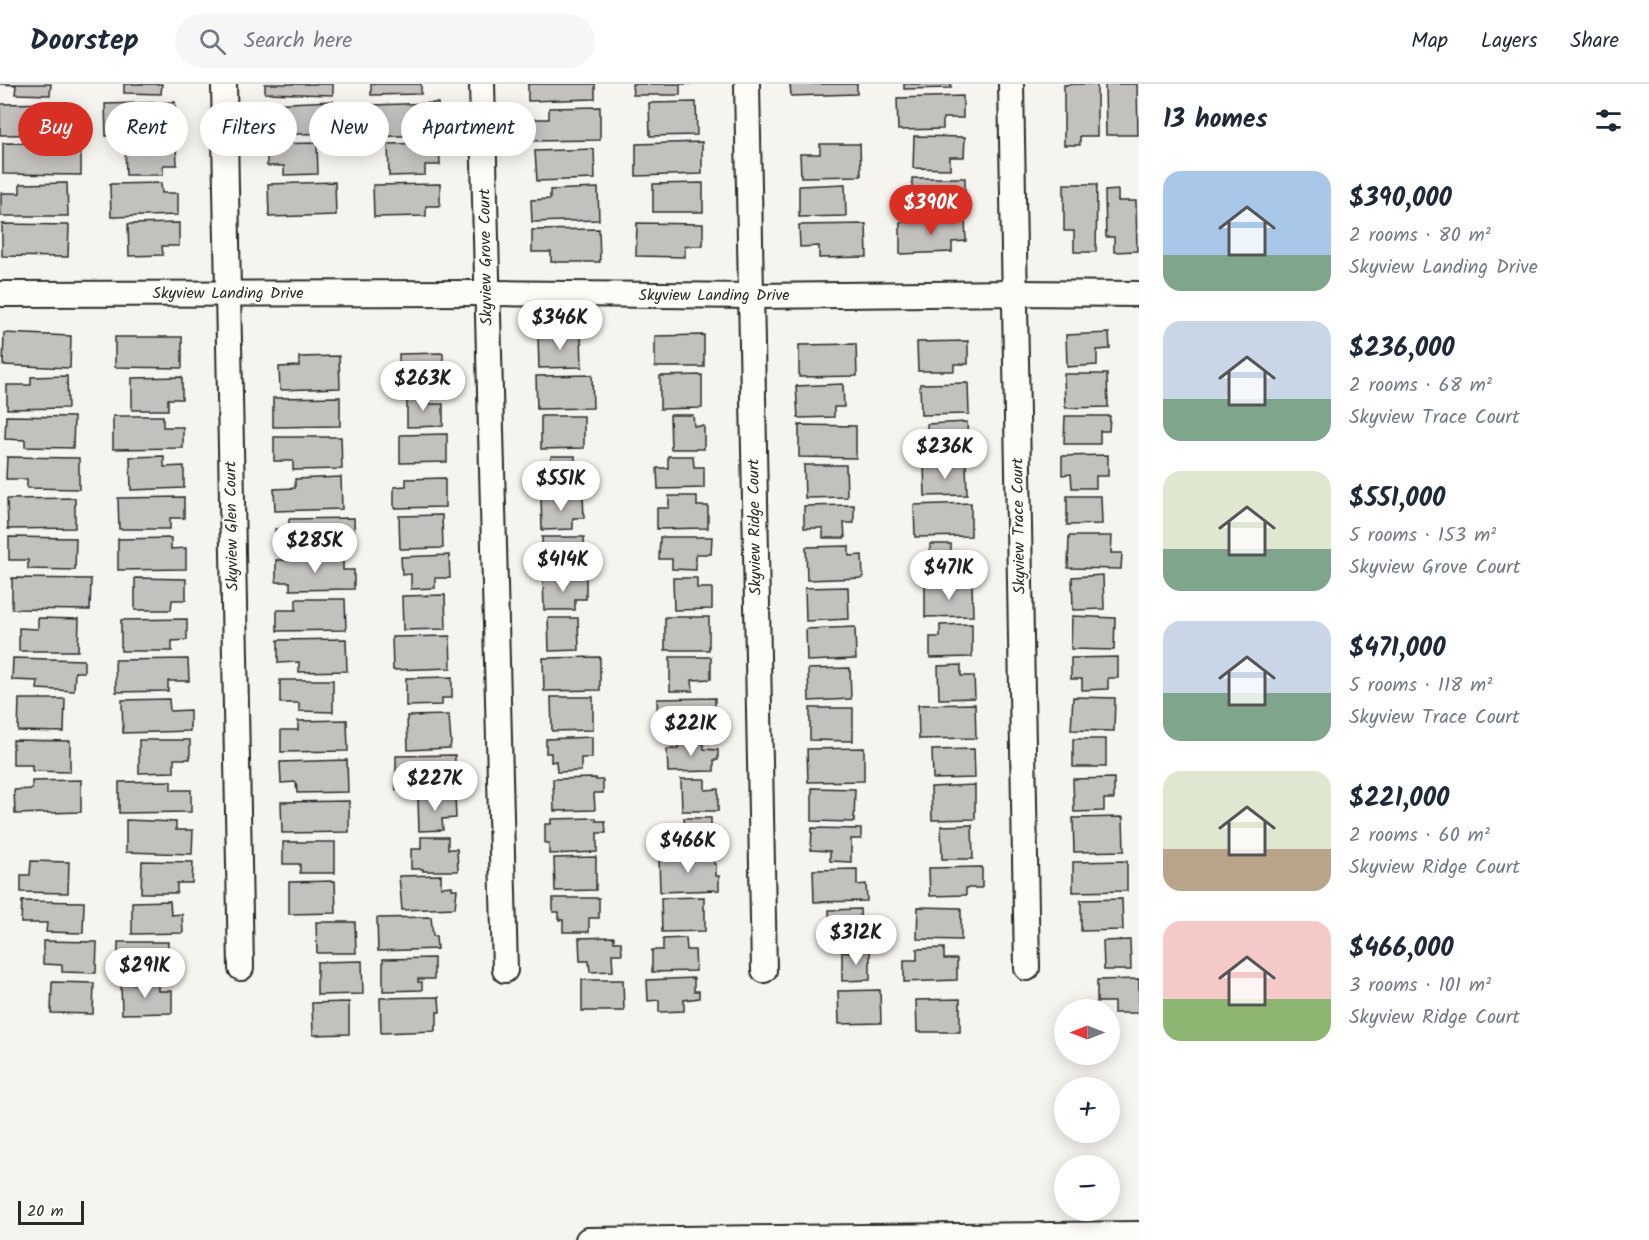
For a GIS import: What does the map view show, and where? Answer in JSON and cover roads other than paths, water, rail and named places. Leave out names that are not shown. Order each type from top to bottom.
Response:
[{"type":"street","name":"Skyview Glen Court","points":[[224,84],[241,968]]},
{"type":"street","name":"Skyview Grove Court","points":[[482,84],[505,969]]},
{"type":"street","name":"Skyview Ridge Court","points":[[747,84],[764,970]]},
{"type":"street","name":"Skyview Trace Court","points":[[1011,84],[1027,968]]},
{"type":"street","name":"Skyview Landing Drive","points":[[0,294],[487,293],[751,296],[1139,294]]},
{"type":"street","points":[[588,1240],[1139,1234]]}]
